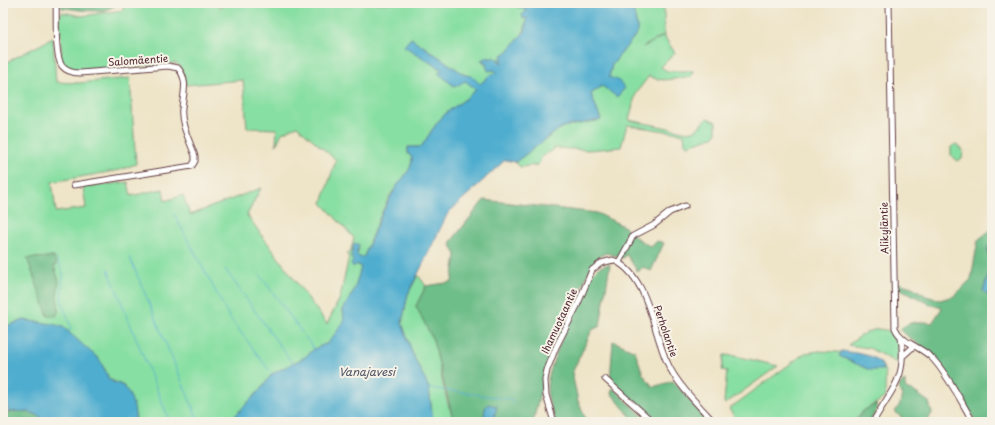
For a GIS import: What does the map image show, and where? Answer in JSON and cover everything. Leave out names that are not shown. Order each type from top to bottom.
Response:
[{"type":"street","name":"Salomäentie","points":[[56,3],[59,57],[62,66],[68,71],[80,74],[171,66],[180,71],[186,88],[182,115],[195,156],[195,162],[192,166],[74,185]]},
{"type":"street","name":"Alikyläntie","points":[[889,3],[893,321],[898,334],[901,337]]},
{"type":"street","points":[[619,262],[633,236],[654,225],[670,212],[685,206]]},
{"type":"street","name":"Ihamuotaantie","points":[[554,422],[545,387],[550,360],[592,270],[607,261],[613,260],[619,262]]},
{"type":"street","name":"Perholantie","points":[[619,262],[635,280],[646,302],[667,363],[688,392],[714,422]]},
{"type":"street","points":[[901,337],[932,358],[942,370],[973,422]]},
{"type":"street","points":[[873,422],[898,382],[903,356],[901,337]]},
{"type":"street","points":[[903,356],[914,346]]},
{"type":"street","points":[[605,379],[652,422]]},
{"type":"green space","points":[[59,3],[118,3],[113,7],[99,11],[91,11],[62,8]]},
{"type":"green space","points":[[124,3],[217,3],[219,7],[229,3],[514,3],[527,11],[527,20],[523,33],[502,60],[503,64],[489,59],[489,57],[482,60],[491,71],[494,70],[496,73],[490,75],[480,84],[472,76],[465,75],[411,38],[405,46],[443,71],[439,73],[465,81],[477,89],[443,116],[421,147],[408,147],[408,153],[412,158],[410,169],[390,196],[364,257],[358,256],[357,253],[359,250],[354,244],[356,264],[361,267],[355,288],[343,310],[345,322],[328,343],[314,349],[305,357],[272,374],[260,390],[229,422],[135,422],[136,417],[124,386],[109,379],[105,369],[69,332],[53,324],[24,320],[3,327],[3,61],[7,62],[53,38],[56,82],[78,83],[130,78],[136,164],[120,170],[52,182],[56,212],[86,208],[83,187],[128,182],[131,196],[163,189],[165,201],[183,195],[190,215],[261,188],[247,215],[327,324],[340,298],[349,256],[347,254],[350,253],[354,238],[322,203],[336,160],[297,126],[282,133],[276,145],[277,129],[247,128],[243,80],[186,85],[182,70],[176,63],[76,71],[67,68],[62,62],[59,16],[62,12],[82,16],[123,10]]},
{"type":"green space","points":[[632,3],[664,3],[664,35],[643,47],[664,36],[675,53],[661,67],[667,71],[693,71],[691,77],[670,80],[659,80],[649,76],[636,93],[629,120],[688,132],[696,130],[707,118],[716,122],[716,134],[713,137],[688,145],[685,144],[684,134],[627,125],[621,147],[589,150],[555,148],[542,157],[538,165],[520,167],[515,162],[562,127],[601,120],[591,94],[602,86],[609,77],[612,65],[638,32]]},
{"type":"green space","points":[[956,144],[963,150],[962,158],[958,161],[951,155],[951,147]]},
{"type":"green space","points":[[484,200],[597,213],[625,227],[635,237],[651,247],[657,241],[664,243],[651,271],[643,267],[638,272],[626,254],[624,258],[606,253],[599,257],[591,267],[548,360],[533,422],[458,422],[453,419],[433,340],[416,306],[426,286],[452,282],[456,255],[450,243]]},
{"type":"green space","points":[[992,229],[992,243],[988,247],[989,272],[983,291],[992,299],[992,422],[976,422],[945,369],[930,354],[900,329],[907,324],[915,322],[932,323],[942,308],[930,304],[895,287],[894,282],[912,287],[926,296],[940,300],[954,296],[971,279],[978,240]]},
{"type":"green space","points":[[54,257],[57,265],[54,266],[59,281],[57,297],[59,310],[56,316],[48,316],[27,258]]},
{"type":"green space","points":[[610,264],[600,326],[592,330],[572,373],[578,401],[587,422],[556,422],[547,391],[553,362],[575,307],[590,278],[596,270]]},
{"type":"green space","points":[[418,275],[426,286],[416,306],[436,348],[449,407],[453,416],[458,422],[433,422],[429,388],[413,355],[402,323],[408,294]]},
{"type":"green space","points":[[878,329],[892,331],[898,339],[900,349],[897,363],[869,348],[848,345],[866,332]]},
{"type":"green space","points":[[613,341],[635,351],[643,374],[653,387],[673,381],[708,422],[656,422],[610,380]]},
{"type":"green space","points":[[819,351],[854,353],[880,362],[886,375],[886,396],[865,410],[851,422],[738,422],[729,409],[805,353]]},
{"type":"green space","points":[[724,355],[735,356],[778,366],[725,404],[727,371],[722,370]]},
{"type":"green space","points":[[905,381],[905,387],[907,390],[913,391],[929,402],[932,413],[927,422],[907,422],[895,412],[900,404],[902,394],[899,389],[900,384]]},
{"type":"green space","points":[[613,388],[649,422],[635,422],[611,393]]},
{"type":"green space","points":[[876,404],[877,409],[870,422],[851,422],[857,420],[863,411]]},
{"type":"green space","points":[[23,411],[37,414],[45,422],[3,422],[3,418],[8,412]]},
{"type":"water","name":"Vanajavesi","points":[[514,3],[632,3],[638,32],[612,65],[609,77],[618,80],[625,88],[617,97],[602,86],[591,94],[601,120],[562,127],[517,161],[505,160],[448,213],[408,294],[402,323],[413,355],[429,388],[433,422],[229,422],[260,390],[272,374],[305,357],[314,349],[328,343],[344,322],[343,310],[355,288],[361,267],[357,264],[353,267],[351,265],[353,261],[351,256],[354,244],[356,243],[359,245],[357,253],[358,256],[364,257],[384,209],[411,165],[412,158],[408,153],[408,147],[421,147],[443,116],[476,89],[465,81],[455,87],[438,73],[442,70],[404,46],[411,38],[465,75],[472,76],[480,84],[490,75],[496,73],[494,70],[488,71],[485,62],[481,60],[489,56],[489,59],[494,57],[502,63],[499,58],[503,59],[502,55],[507,52],[525,31],[527,18],[523,19],[522,14],[527,11],[514,5]]},
{"type":"water","points":[[992,243],[992,299],[983,291],[989,272],[988,247]]},
{"type":"water","points":[[24,320],[63,327],[100,360],[109,379],[123,386],[129,393],[134,408],[135,422],[45,422],[33,413],[8,412],[6,400],[3,399],[3,327]]},
{"type":"water","points":[[842,351],[872,357],[878,361],[883,370],[870,370],[839,356]]},
{"type":"water","points":[[488,404],[497,406],[493,422],[483,422],[485,408]]},
{"type":"waterway","points":[[174,214],[230,318],[272,374]]},
{"type":"waterway","points":[[130,258],[199,422]]},
{"type":"waterway","points":[[57,259],[63,274],[61,299],[71,327],[69,332]]},
{"type":"waterway","points":[[108,269],[170,422]]},
{"type":"waterway","points":[[225,269],[293,364]]},
{"type":"waterway","points":[[260,275],[314,349]]},
{"type":"waterway","points":[[429,388],[510,399],[513,403]]}]
